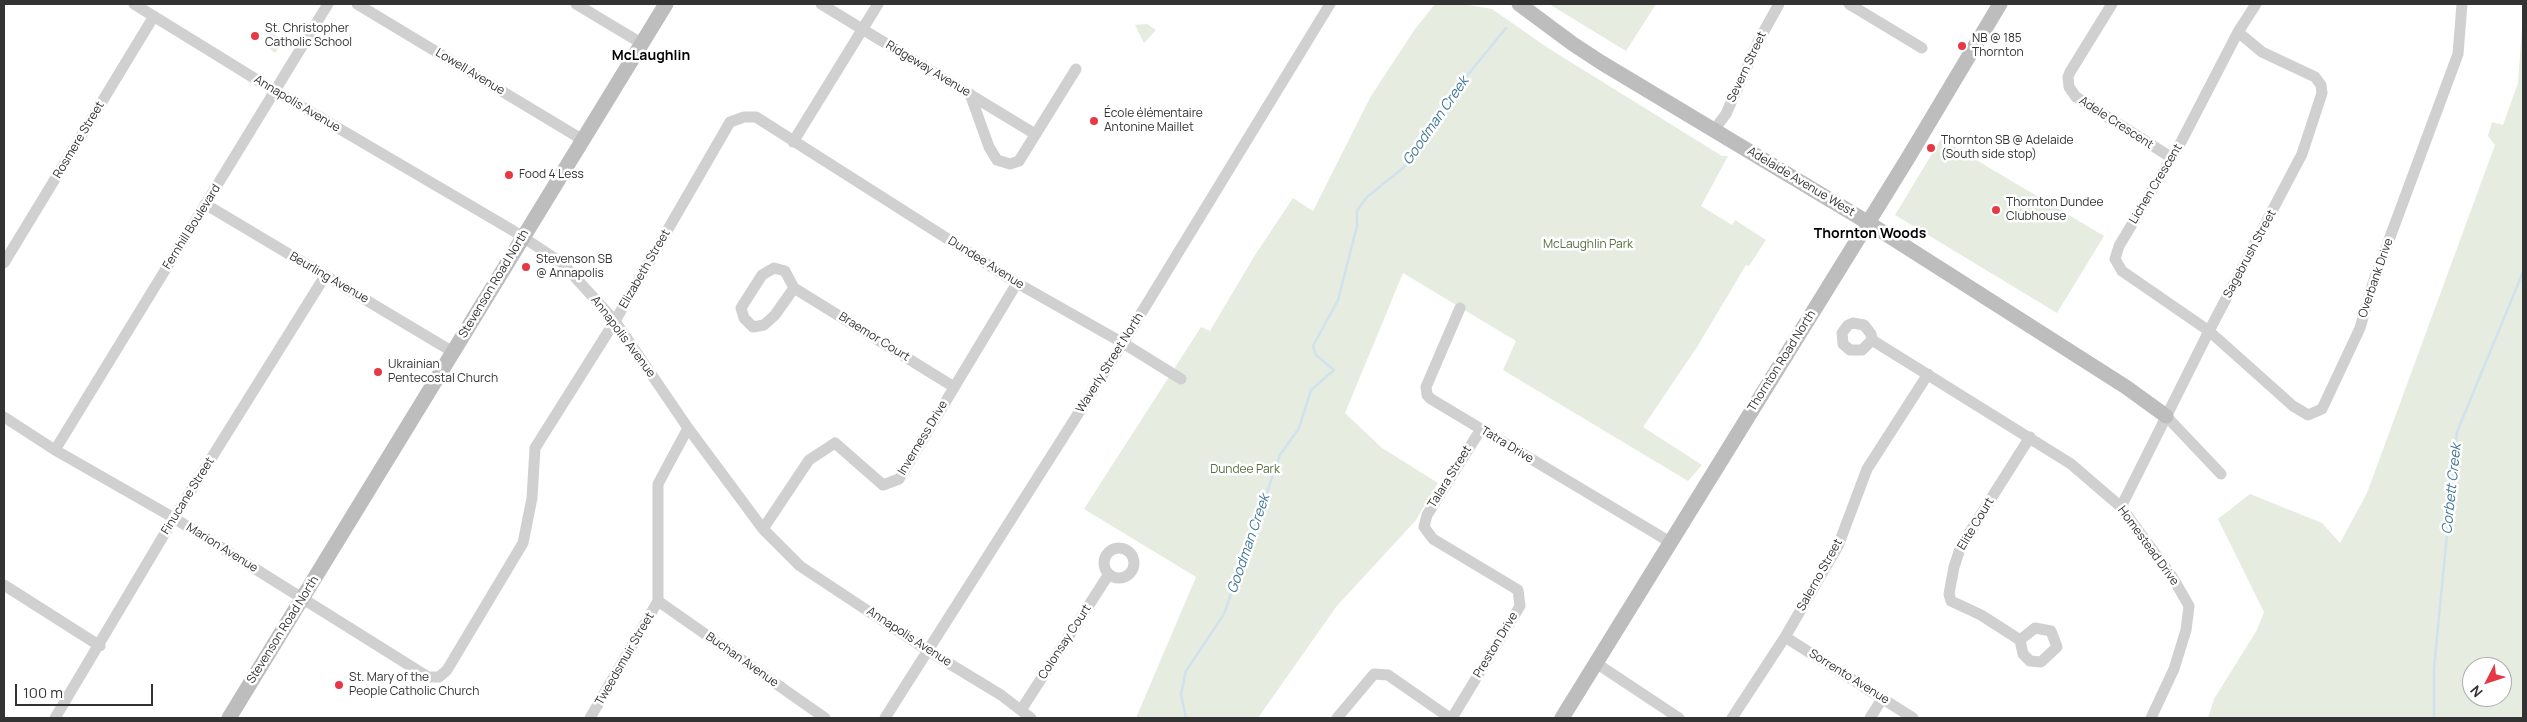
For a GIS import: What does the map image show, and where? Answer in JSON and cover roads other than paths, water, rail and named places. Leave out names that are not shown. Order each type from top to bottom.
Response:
[{"type":"main road","name":"Stevenson Road North","points":[[229,718],[666,4]]},
{"type":"main road","name":"Adelaide Avenue West","points":[[1519,4],[1572,44],[1868,222],[2126,387],[2166,416]]},
{"type":"main road","name":"Thornton Road North","points":[[1562,718],[2000,4]]},
{"type":"street","name":"Annapolis Avenue","points":[[134,4],[275,91],[523,237],[562,264],[615,321],[688,428],[763,529],[800,566],[927,650],[1001,694],[1031,718]]},
{"type":"street","name":"Fernhill Boulevard","points":[[55,450],[328,4]]},
{"type":"street","name":"Lowell Avenue","points":[[357,4],[582,140]]},
{"type":"street","points":[[576,4],[641,43]]},
{"type":"street","name":"Ridgeway Avenue","points":[[821,4],[1035,134]]},
{"type":"street","points":[[793,142],[878,4]]},
{"type":"street","name":"Waverly Street North","points":[[885,718],[1123,343],[1330,4]]},
{"type":"street","name":"Severn Street","points":[[1714,130],[1726,114],[1758,42],[1779,4]]},
{"type":"street","points":[[1849,4],[1922,48]]},
{"type":"street","name":"Adele Crescent","points":[[2112,4],[2070,72],[2068,78],[2069,87],[2076,97],[2172,158]]},
{"type":"street","name":"Lichen Crescent","points":[[2209,331],[2122,271],[2115,259],[2119,246],[2172,158],[2238,32],[2256,4]]},
{"type":"street","name":"Overbank Drive","points":[[2209,331],[2302,413],[2308,415],[2322,409],[2360,328],[2372,283],[2458,54],[2462,4]]},
{"type":"street","name":"Rosmere Street","points":[[4,263],[154,16]]},
{"type":"street","name":"Sagebrush Street","points":[[2121,507],[2209,331],[2302,154],[2322,93],[2321,85],[2315,77],[2262,52],[2238,32]]},
{"type":"street","points":[[970,94],[989,147],[997,160],[1010,164],[1018,161],[1076,69]]},
{"type":"street","name":"Elizabeth Street","points":[[439,677],[447,670],[523,543],[532,498],[535,448],[615,321],[730,122],[744,117],[756,117],[793,142]]},
{"type":"street","name":"Dundee Avenue","points":[[793,142],[1017,283],[1182,379]]},
{"type":"street","name":"Beurling Avenue","points":[[205,204],[379,306],[453,352]]},
{"type":"street","name":"Braemor Court","points":[[794,288],[775,315],[764,325],[753,327],[744,318],[741,308],[762,275],[774,268],[785,271],[794,288],[954,387]]},
{"type":"street","name":"Finucane Street","points":[[55,718],[100,646],[174,518],[325,276]]},
{"type":"street","name":"Inverness Drive","points":[[763,529],[810,460],[834,443],[883,485],[898,479],[1017,283]]},
{"type":"street","name":"Tatra Drive","points":[[1460,308],[1426,391],[1431,399],[1670,542]]},
{"type":"street","name":"Homestead Drive","points":[[1872,340],[2030,437],[2089,477],[2121,507],[2173,578],[2189,606],[2186,630],[2174,669],[2151,718]]},
{"type":"street","name":"Salerno Street","points":[[1732,718],[1785,636],[1838,546],[1867,470],[1928,374]]},
{"type":"street","name":"Adelaide Avenue West","points":[[2166,416],[2221,474]]},
{"type":"street","name":"Marion Avenue","points":[[4,417],[55,450],[174,518],[428,677],[439,677]]},
{"type":"street","name":"Tweedsmuir Street","points":[[590,718],[658,601],[658,484],[688,428]]},
{"type":"street","name":"Talara Street","points":[[1424,528],[1427,515],[1480,429]]},
{"type":"street","name":"Elite Court","points":[[2020,640],[1981,615],[1951,601],[1949,594],[1954,567],[1962,546],[2030,437]]},
{"type":"street","name":"Preston Drive","points":[[1424,528],[1433,539],[1518,590],[1520,606],[1451,718]]},
{"type":"street","name":"Colonsay Court","points":[[1021,710],[1109,574]]},
{"type":"street","points":[[4,585],[100,646]]},
{"type":"street","name":"Buchan Avenue","points":[[658,601],[825,718]]},
{"type":"street","name":"Sorrento Avenue","points":[[1785,636],[1913,718]]},
{"type":"street","points":[[1596,663],[1679,718]]},
{"type":"street","points":[[1337,718],[1374,674],[1388,675],[1451,718]]},
{"type":"street","points":[[1870,718],[1882,699]]},
{"type":"waterway","name":"Goodman Creek","points":[[1186,718],[1181,694],[1186,671],[1224,614],[1280,455],[1299,428],[1311,390],[1334,370],[1316,355],[1313,346],[1338,300],[1357,226],[1357,211],[1367,197],[1403,168],[1424,141],[1466,77],[1506,28]]},
{"type":"waterway","name":"Corbett Creek","points":[[2434,718],[2434,668],[2457,432],[2523,272]]},
{"type":"place","name":"St. Christopher Catholic School","points":[[255,36]]},
{"type":"place","name":"NB @ 185 Thornton","points":[[1962,46]]},
{"type":"place","name":"École élémentaire Antonine Maillet","points":[[1094,121]]},
{"type":"place","name":"Thornton SB @ Adelaide (South side stop)","points":[[1931,148]]},
{"type":"place","name":"Food 4 Less","points":[[509,175]]},
{"type":"place","name":"Thornton Dundee Clubhouse","points":[[1996,210]]},
{"type":"place","name":"Stevenson SB @ Annapolis","points":[[526,267]]},
{"type":"place","name":"Ukrainian Pentecostal Church","points":[[378,372]]},
{"type":"place","name":"St. Mary of the People Catholic Church","points":[[339,685]]},
{"type":"district","name":"McLaughlin","points":[[651,56]]},
{"type":"district","name":"Thornton Woods","points":[[1870,234]]},
{"type":"park label","name":"McLaughlin Park","points":[[1588,245]]},
{"type":"park label","name":"Dundee Park","points":[[1245,470]]}]
